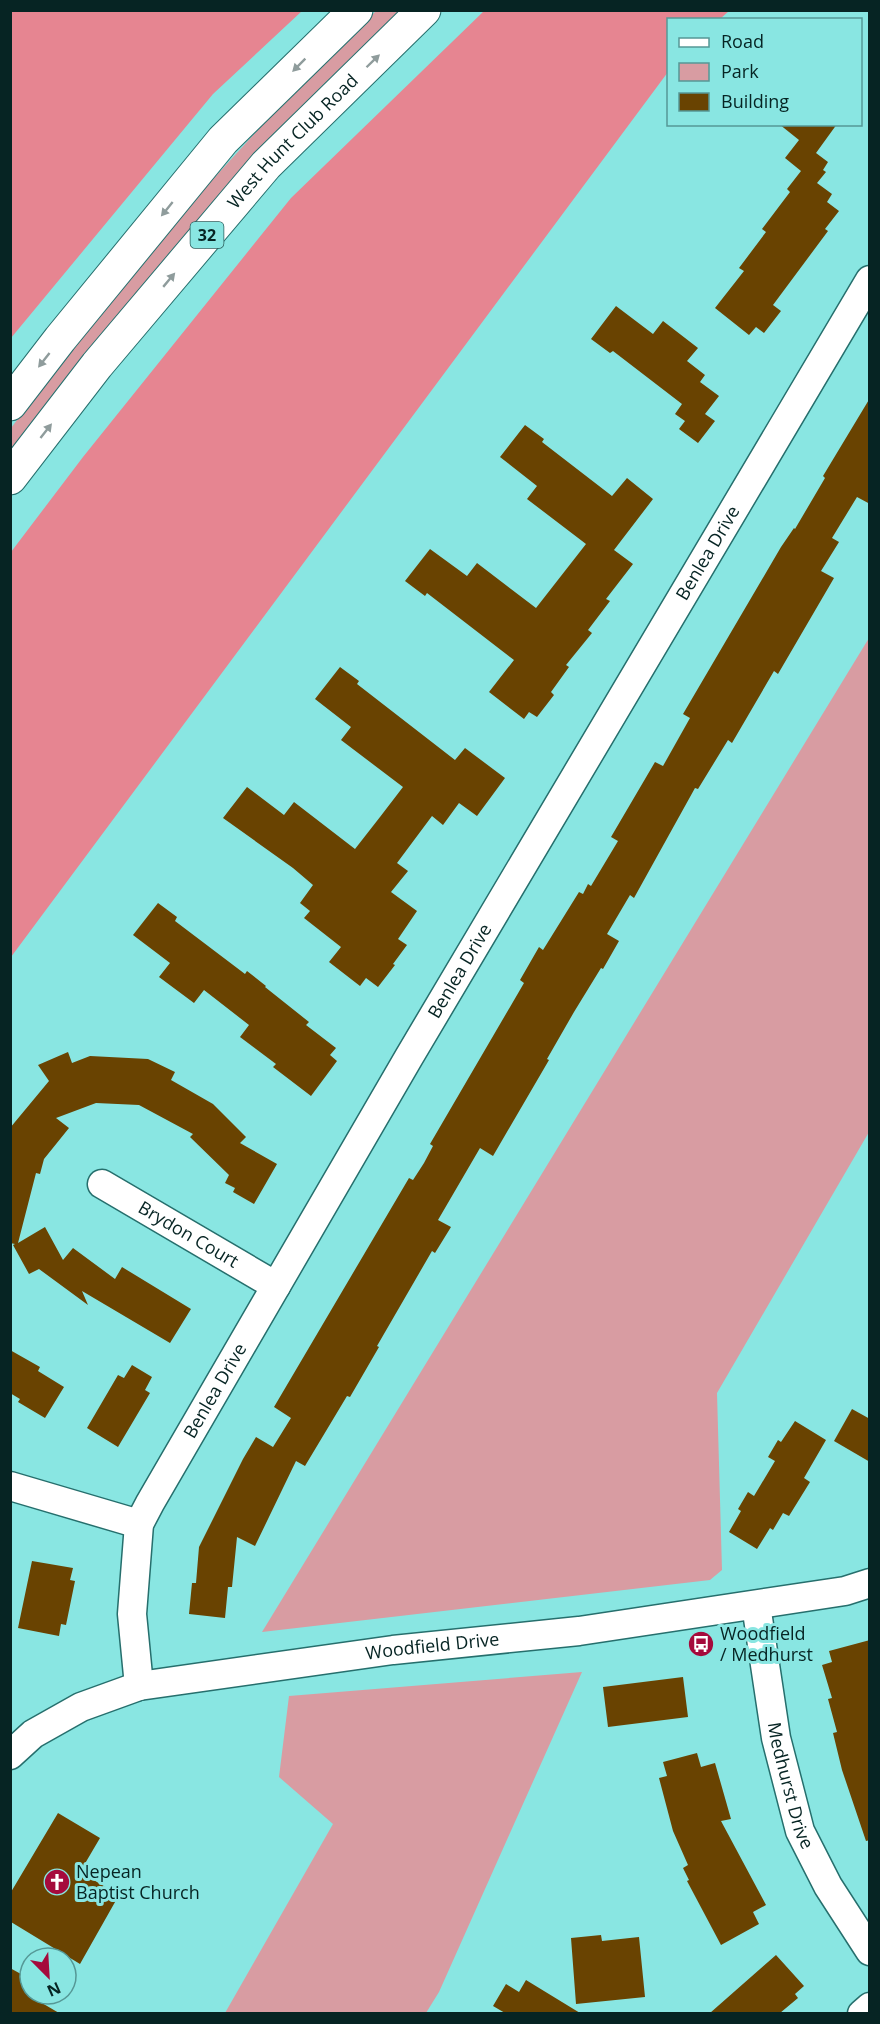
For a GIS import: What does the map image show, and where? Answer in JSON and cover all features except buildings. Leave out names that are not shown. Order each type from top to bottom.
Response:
[{"type":"main road","name":"32","points":[[10,404],[67,330],[223,140],[356,10]]},
{"type":"main road","name":"West Hunt Club Road","points":[[10,478],[97,365],[266,165],[424,10]]},
{"type":"street","name":"Benlea Drive","points":[[139,1686],[132,1614],[140,1524],[403,1067],[870,280]]},
{"type":"street","name":"Brydon Court","points":[[102,1184],[276,1286]]},
{"type":"street","points":[[10,1486],[140,1524]]},
{"type":"street","name":"Woodfield Drive","points":[[10,1755],[33,1734],[81,1707],[139,1686],[393,1650],[579,1631],[845,1591],[870,1583]]},
{"type":"street","name":"Medhurst Drive","points":[[756,1605],[776,1738],[800,1831],[828,1886],[870,1951]]},
{"type":"street","points":[[862,2013],[870,2007]]},
{"type":"green space","points":[[376,11],[400,11],[259,151],[11,456],[11,428],[76,342],[204,189],[289,96]]},
{"type":"green space","points":[[869,638],[869,1132],[717,1393],[722,1570],[710,1580],[262,1632]]},
{"type":"green space","points":[[582,1672],[439,1992],[426,2013],[225,2013],[333,1824],[279,1777],[289,1696]]},
{"type":"shaded area","points":[[11,10],[302,11],[213,94],[11,338]]},
{"type":"shaded area","points":[[484,11],[729,11],[721,18],[667,18],[667,73],[11,957],[11,552],[83,457],[291,198]]},
{"type":"place","name":"Woodfield / Medhurst","points":[[701,1644]]},
{"type":"place","name":"Nepean Baptist Church","points":[[57,1882]]}]
